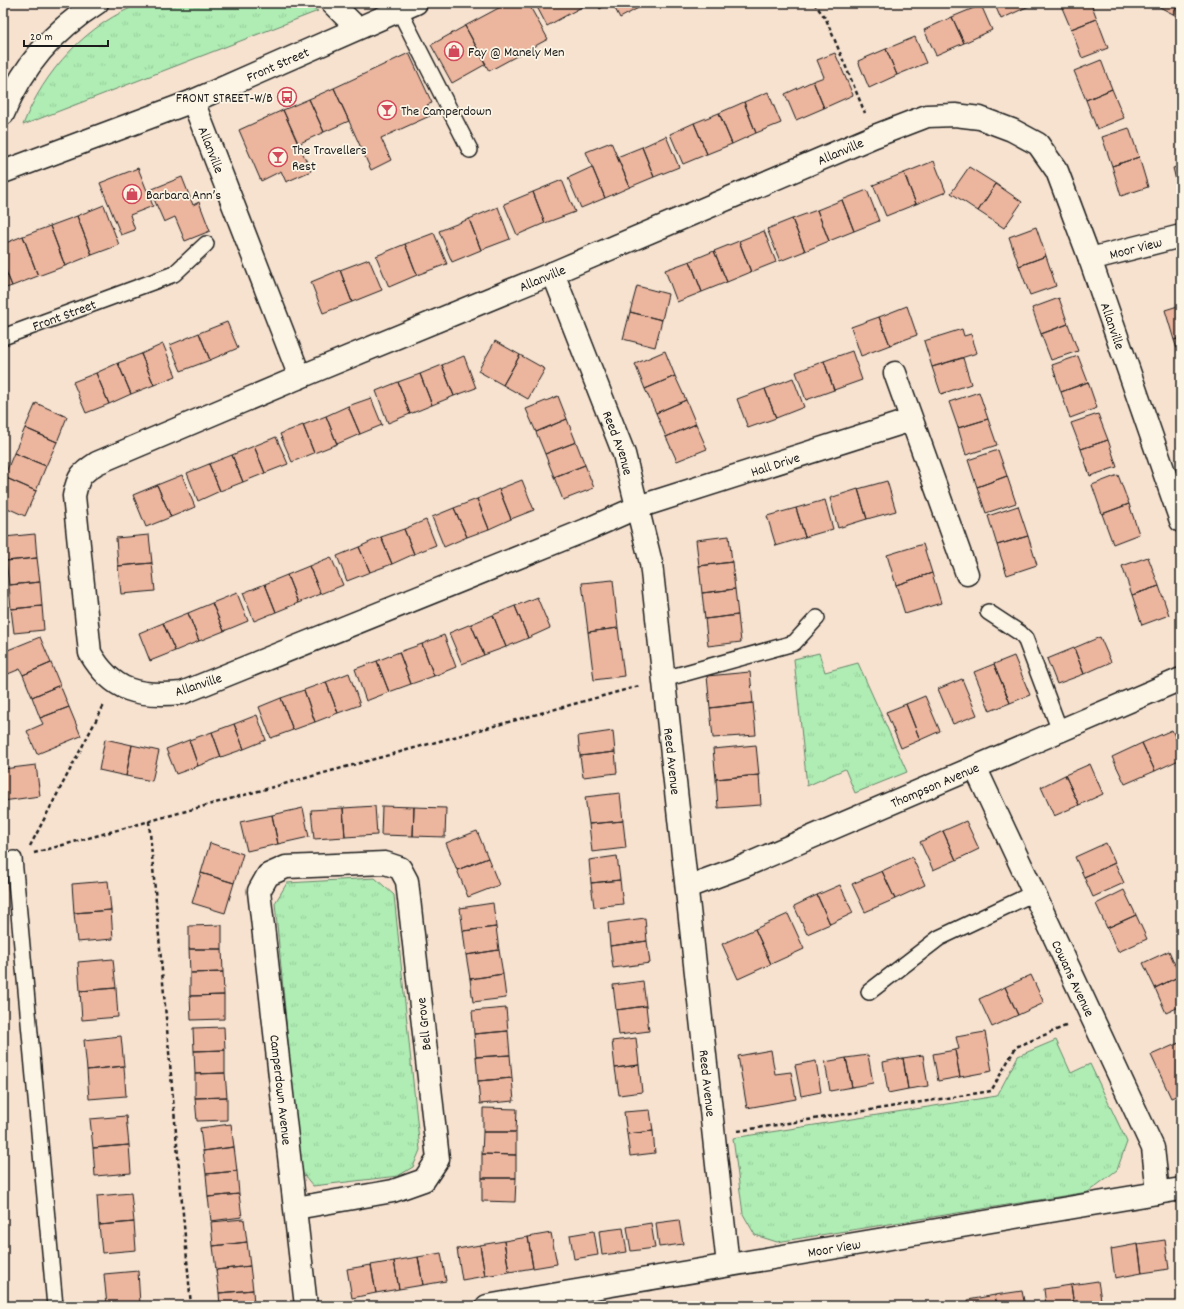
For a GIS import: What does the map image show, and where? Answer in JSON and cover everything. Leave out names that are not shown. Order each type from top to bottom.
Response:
[{"type":"street","points":[[3,114],[22,75],[38,54],[56,33],[96,3]]},
{"type":"street","points":[[332,3],[357,28]]},
{"type":"street","name":"Front Street","points":[[3,172],[193,101],[408,7]]},
{"type":"street","name":"Allanville","points":[[193,101],[300,377]]},
{"type":"street","name":"Allanville","points":[[638,507],[571,536],[182,693],[148,694],[130,690],[115,683],[98,666],[90,653],[74,496],[77,481],[85,470],[97,463],[300,377],[553,273],[874,136],[927,116],[955,115],[980,118],[1012,130],[1038,144],[1057,170],[1176,493],[1181,521]]},
{"type":"street","name":"Moor View","points":[[1090,259],[1181,236]]},
{"type":"street","name":"Reed Avenue","points":[[553,273],[624,454],[652,563],[728,1265]]},
{"type":"street","points":[[895,373],[967,574]]},
{"type":"street","name":"Hall Drive","points":[[638,507],[911,420]]},
{"type":"street","name":"Thompson Avenue","points":[[687,887],[744,866],[1181,679]]},
{"type":"street","name":"Cowans Avenue","points":[[975,767],[1153,1148],[1158,1193]]},
{"type":"street","name":"Bell Grove","points":[[268,875],[286,867],[385,863],[400,868],[407,881],[438,1159],[424,1180],[393,1191],[296,1208]]},
{"type":"street","name":"Camperdown Avenue","points":[[268,875],[260,891],[306,1306]]},
{"type":"street","name":"Moor View","points":[[487,1306],[1181,1189]]},
{"type":"lane","points":[[408,7],[470,150]]},
{"type":"lane","name":"Front Street","points":[[3,337],[174,274],[206,244]]},
{"type":"lane","points":[[988,612],[1020,633],[1025,638],[1060,731]]},
{"type":"lane","points":[[664,679],[794,643],[817,618]]},
{"type":"lane","points":[[14,859],[55,1306]]},
{"type":"lane","points":[[869,992],[939,938],[1034,893]]},
{"type":"path","points":[[814,3],[826,18],[874,136]]},
{"type":"path","points":[[14,859],[664,679]]},
{"type":"path","points":[[14,859],[115,683]]},
{"type":"path","points":[[149,821],[191,1306]]},
{"type":"path","points":[[714,1135],[991,1091],[1016,1047],[1091,1016]]},
{"type":"green space","points":[[143,3],[299,3],[318,11],[23,125],[42,86],[70,51],[86,36],[104,23]]},
{"type":"green space","points":[[819,653],[825,672],[858,663],[907,772],[855,793],[845,769],[807,786],[794,659]]},
{"type":"green space","points":[[375,878],[394,895],[420,1150],[413,1167],[398,1176],[313,1186],[300,1170],[275,903],[287,883]]},
{"type":"green space","points":[[1056,1040],[1071,1073],[1090,1064],[1127,1142],[1117,1170],[1088,1192],[777,1242],[755,1235],[743,1214],[733,1138],[997,1096],[1018,1056]]},
{"type":"building","points":[[3,3],[9,3],[3,22]]},
{"type":"building","points":[[508,3],[528,3],[548,39],[489,71],[465,26]]},
{"type":"building","points":[[535,3],[589,3],[547,26]]},
{"type":"building","points":[[596,3],[610,3],[600,9]]},
{"type":"building","points":[[612,3],[640,3],[642,6],[620,18]]},
{"type":"building","points":[[994,3],[1028,3],[1029,6],[1001,19]]},
{"type":"building","points":[[1060,3],[1091,3],[1097,19],[1071,29]]},
{"type":"building","points":[[1152,3],[1179,3],[1173,14]]},
{"type":"building","points":[[1179,3],[1181,3],[1181,19],[1173,14]]},
{"type":"building","points":[[981,5],[992,30],[964,43],[952,17]]},
{"type":"building","points":[[952,17],[964,43],[936,55],[924,30]]},
{"type":"building","points":[[1097,19],[1108,48],[1082,58],[1071,29]]},
{"type":"building","points":[[465,26],[486,64],[452,83],[431,45]]},
{"type":"building","points":[[915,37],[926,63],[897,75],[886,49]]},
{"type":"building","points":[[886,49],[897,75],[869,88],[858,61]]},
{"type":"building","name":"The Camperdown","points":[[409,53],[432,103],[427,105],[432,115],[381,138],[391,160],[371,170],[334,88]]},
{"type":"building","points":[[835,53],[853,95],[824,108],[813,81],[824,77],[817,60]]},
{"type":"building","points":[[1101,60],[1112,89],[1086,100],[1074,71]]},
{"type":"building","points":[[813,81],[824,108],[796,120],[785,94]]},
{"type":"building","points":[[334,88],[349,121],[324,132],[309,99]]},
{"type":"building","points":[[1112,89],[1124,118],[1097,129],[1086,100]]},
{"type":"building","points":[[768,92],[781,123],[756,133],[744,102]]},
{"type":"building","points":[[309,99],[324,132],[298,144],[283,110]]},
{"type":"building","points":[[744,102],[756,133],[732,144],[719,113]]},
{"type":"building","name":"The Travellers Rest","points":[[283,110],[311,171],[286,182],[281,171],[261,181],[239,130]]},
{"type":"building","points":[[719,113],[732,144],[707,154],[694,123]]},
{"type":"building","points":[[694,123],[707,154],[683,164],[670,134]]},
{"type":"building","points":[[1129,128],[1139,157],[1112,166],[1102,137]]},
{"type":"building","points":[[666,136],[679,167],[654,177],[642,147]]},
{"type":"building","points":[[611,142],[630,187],[605,198],[586,152]]},
{"type":"building","points":[[642,147],[654,177],[630,187],[617,157]]},
{"type":"building","points":[[1139,157],[1148,187],[1121,196],[1112,166]]},
{"type":"building","points":[[934,161],[946,192],[916,204],[904,173]]},
{"type":"building","points":[[1181,166],[1181,200],[1173,168]]},
{"type":"building","points":[[592,167],[605,198],[581,208],[568,178]]},
{"type":"building","points":[[969,167],[996,184],[978,211],[951,193]]},
{"type":"building","points":[[138,168],[153,206],[130,215],[135,230],[121,235],[100,183]]},
{"type":"building","points":[[904,173],[916,204],[886,216],[873,185]]},
{"type":"building","points":[[182,177],[193,205],[199,202],[210,231],[185,241],[175,217],[164,222],[150,190]]},
{"type":"building","points":[[562,180],[575,212],[545,223],[533,192]]},
{"type":"building","points":[[996,184],[1022,202],[1004,228],[978,211]]},
{"type":"building","points":[[867,190],[879,221],[854,231],[842,200]]},
{"type":"building","points":[[533,192],[545,223],[517,235],[504,204]]},
{"type":"building","points":[[842,200],[854,231],[829,241],[817,210]]},
{"type":"building","points":[[104,205],[119,245],[92,255],[77,216]]},
{"type":"building","points":[[498,207],[510,239],[481,250],[469,219]]},
{"type":"building","points":[[817,210],[829,241],[805,251],[792,219]]},
{"type":"building","points":[[77,216],[92,255],[65,266],[50,226]]},
{"type":"building","points":[[469,219],[481,250],[452,262],[439,231]]},
{"type":"building","points":[[792,219],[805,251],[780,261],[767,229]]},
{"type":"building","points":[[50,226],[65,266],[38,276],[23,236]]},
{"type":"building","points":[[1036,227],[1046,256],[1019,266],[1009,237]]},
{"type":"building","points":[[764,231],[776,262],[751,272],[739,241]]},
{"type":"building","points":[[434,233],[447,264],[417,275],[405,244]]},
{"type":"building","points":[[23,236],[38,276],[12,286],[3,264],[3,244]]},
{"type":"building","points":[[739,241],[751,272],[727,282],[714,251]]},
{"type":"building","points":[[405,244],[417,275],[389,287],[376,256]]},
{"type":"building","points":[[714,251],[727,282],[702,292],[690,261]]},
{"type":"building","points":[[1046,256],[1056,286],[1030,295],[1019,266]]},
{"type":"building","points":[[369,259],[382,290],[352,302],[340,270]]},
{"type":"building","points":[[690,261],[702,292],[677,302],[665,270]]},
{"type":"building","points":[[3,264],[12,286],[3,289]]},
{"type":"building","points":[[340,270],[352,302],[323,313],[311,282]]},
{"type":"building","points":[[637,286],[668,294],[662,320],[630,312]]},
{"type":"building","points":[[1059,298],[1068,324],[1041,334],[1032,308]]},
{"type":"building","points":[[1181,305],[1181,338],[1174,340],[1165,310]]},
{"type":"building","points":[[907,306],[917,335],[890,345],[879,317]]},
{"type":"building","points":[[630,312],[662,320],[655,347],[623,339]]},
{"type":"building","points":[[879,317],[890,345],[861,356],[851,327]]},
{"type":"building","points":[[227,322],[238,348],[210,360],[199,333]]},
{"type":"building","points":[[1068,324],[1078,351],[1051,360],[1041,334]]},
{"type":"building","points":[[962,329],[964,336],[971,334],[977,353],[932,367],[924,341]]},
{"type":"building","points":[[199,333],[210,360],[181,371],[170,345]]},
{"type":"building","points":[[1181,338],[1181,361],[1174,340]]},
{"type":"building","points":[[495,341],[520,355],[503,385],[478,371]]},
{"type":"building","points":[[163,344],[176,376],[154,385],[141,354]]},
{"type":"building","points":[[665,351],[675,376],[645,389],[635,364]]},
{"type":"building","points":[[852,351],[862,380],[834,390],[824,361]]},
{"type":"building","points":[[141,354],[154,385],[131,394],[118,363]]},
{"type":"building","points":[[520,355],[545,369],[528,399],[503,385]]},
{"type":"building","points":[[464,356],[476,388],[454,396],[442,365]]},
{"type":"building","points":[[1078,356],[1088,382],[1061,392],[1052,365]]},
{"type":"building","points":[[963,358],[971,384],[941,394],[932,367]]},
{"type":"building","points":[[824,361],[834,390],[806,400],[796,372]]},
{"type":"building","points":[[118,363],[131,394],[109,404],[96,373]]},
{"type":"building","points":[[442,365],[454,396],[432,405],[420,374]]},
{"type":"building","points":[[96,373],[109,404],[86,413],[73,382]]},
{"type":"building","points":[[420,374],[432,405],[410,414],[398,382]]},
{"type":"building","points":[[675,376],[686,400],[656,413],[645,389]]},
{"type":"building","points":[[793,378],[804,407],[776,418],[765,389]]},
{"type":"building","points":[[398,382],[410,414],[388,423],[376,391]]},
{"type":"building","points":[[1088,382],[1097,408],[1070,418],[1061,392]]},
{"type":"building","points":[[765,389],[776,418],[748,428],[737,399]]},
{"type":"building","points":[[979,392],[988,419],[958,428],[949,402]]},
{"type":"building","points":[[558,396],[567,419],[536,432],[526,409]]},
{"type":"building","points":[[371,398],[382,425],[360,434],[348,406]]},
{"type":"building","points":[[686,400],[696,424],[666,437],[656,413]]},
{"type":"building","points":[[36,403],[67,417],[57,442],[25,428]]},
{"type":"building","points":[[348,406],[360,434],[337,444],[326,416]]},
{"type":"building","points":[[1098,414],[1108,440],[1081,449],[1071,423]]},
{"type":"building","points":[[326,416],[337,444],[314,453],[303,425]]},
{"type":"building","points":[[567,419],[576,442],[545,454],[536,432]]},
{"type":"building","points":[[988,419],[997,445],[966,455],[958,428]]},
{"type":"building","points":[[696,424],[707,449],[677,461],[666,437]]},
{"type":"building","points":[[303,425],[314,453],[292,462],[280,434]]},
{"type":"building","points":[[25,428],[57,442],[46,466],[14,453]]},
{"type":"building","points":[[276,437],[288,464],[265,473],[254,446]]},
{"type":"building","points":[[1108,440],[1117,467],[1090,476],[1081,449]]},
{"type":"building","points":[[576,442],[585,465],[554,477],[545,454]]},
{"type":"building","points":[[254,446],[265,473],[243,482],[232,455]]},
{"type":"building","points":[[998,450],[1007,476],[977,487],[968,460]]},
{"type":"building","points":[[14,453],[46,466],[36,491],[4,477]]},
{"type":"building","points":[[232,455],[243,482],[220,491],[209,464]]},
{"type":"building","points":[[209,464],[220,491],[198,501],[187,473]]},
{"type":"building","points":[[585,465],[594,488],[563,500],[554,477]]},
{"type":"building","points":[[182,475],[195,507],[171,517],[157,485]]},
{"type":"building","points":[[1118,475],[1129,504],[1102,514],[1092,485]]},
{"type":"building","points":[[1007,476],[1016,503],[986,513],[977,487]]},
{"type":"building","points":[[4,477],[36,491],[25,516],[3,506]]},
{"type":"building","points":[[522,480],[534,510],[511,519],[499,489]]},
{"type":"building","points":[[887,481],[896,511],[867,519],[858,489]]},
{"type":"building","points":[[157,485],[171,517],[146,527],[133,495]]},
{"type":"building","points":[[499,489],[511,519],[489,529],[477,499]]},
{"type":"building","points":[[858,489],[867,519],[838,528],[830,498]]},
{"type":"building","points":[[477,499],[489,529],[467,537],[454,508]]},
{"type":"building","points":[[825,500],[833,529],[805,537],[796,508]]},
{"type":"building","points":[[1129,504],[1139,534],[1113,544],[1102,514]]},
{"type":"building","points":[[1018,506],[1028,536],[997,545],[988,516]]},
{"type":"building","points":[[454,508],[467,537],[444,547],[432,517]]},
{"type":"building","points":[[796,508],[805,537],[776,546],[767,516]]},
{"type":"building","points":[[426,520],[436,545],[414,554],[404,529]]},
{"type":"building","points":[[404,529],[414,554],[392,564],[381,537]]},
{"type":"building","points":[[35,534],[37,558],[6,561],[4,537]]},
{"type":"building","points":[[149,535],[152,563],[118,566],[116,538]]},
{"type":"building","points":[[729,536],[732,562],[699,566],[696,540]]},
{"type":"building","points":[[1028,536],[1037,565],[1007,575],[997,545]]},
{"type":"building","points":[[381,537],[392,564],[370,572],[359,547]]},
{"type":"building","points":[[923,544],[932,573],[896,585],[887,555]]},
{"type":"building","points":[[359,547],[370,572],[347,581],[337,556]]},
{"type":"building","points":[[331,557],[343,585],[321,594],[309,566]]},
{"type":"building","points":[[1148,557],[1159,586],[1132,595],[1122,566]]},
{"type":"building","points":[[37,558],[40,582],[9,585],[6,561]]},
{"type":"building","points":[[732,562],[735,589],[702,593],[699,566]]},
{"type":"building","points":[[152,563],[155,591],[121,594],[118,566]]},
{"type":"building","points":[[309,566],[321,594],[298,603],[287,575]]},
{"type":"building","points":[[932,573],[941,603],[905,614],[896,585]]},
{"type":"building","points":[[287,575],[298,603],[276,612],[265,584]]},
{"type":"building","points":[[613,580],[618,628],[588,632],[582,583]]},
{"type":"building","points":[[40,582],[42,606],[11,609],[9,585]]},
{"type":"building","points":[[265,584],[276,612],[254,621],[243,593]]},
{"type":"building","points":[[1159,586],[1169,615],[1142,625],[1132,595]]},
{"type":"building","points":[[735,589],[738,615],[705,619],[702,593]]},
{"type":"building","points":[[237,593],[248,621],[224,631],[212,603]]},
{"type":"building","points":[[537,597],[550,628],[528,638],[515,606]]},
{"type":"building","points":[[212,603],[224,631],[199,641],[188,613]]},
{"type":"building","points":[[42,606],[44,630],[14,633],[11,609]]},
{"type":"building","points":[[515,606],[528,638],[506,647],[493,615]]},
{"type":"building","points":[[188,613],[199,641],[175,651],[163,623]]},
{"type":"building","points":[[493,615],[506,647],[484,655],[471,624]]},
{"type":"building","points":[[738,615],[741,642],[708,646],[705,619]]},
{"type":"building","points":[[163,623],[175,651],[150,661],[139,633]]},
{"type":"building","points":[[471,624],[484,655],[462,664],[449,633]]},
{"type":"building","points":[[618,628],[624,676],[594,680],[588,632]]},
{"type":"building","points":[[444,635],[456,667],[434,676],[422,644]]},
{"type":"building","points":[[40,637],[51,663],[23,675],[20,669],[8,674],[3,661],[3,652]]},
{"type":"building","points":[[1100,637],[1111,662],[1084,674],[1074,648]]},
{"type":"building","points":[[422,644],[434,676],[411,684],[399,652]]},
{"type":"building","points":[[1074,648],[1084,674],[1057,684],[1047,659]]},
{"type":"building","points":[[399,652],[411,684],[389,692],[377,661]]},
{"type":"building","points":[[1014,656],[1030,695],[1010,703],[994,664]]},
{"type":"building","points":[[377,661],[389,692],[366,701],[355,669]]},
{"type":"building","points":[[51,663],[60,685],[32,697],[23,675]]},
{"type":"building","points":[[994,664],[1010,703],[990,711],[974,672]]},
{"type":"building","points":[[750,672],[753,703],[710,708],[707,676]]},
{"type":"building","points":[[349,673],[360,705],[338,713],[326,682]]},
{"type":"building","points":[[962,679],[977,715],[953,724],[938,689]]},
{"type":"building","points":[[326,682],[338,713],[315,722],[304,690]]},
{"type":"building","points":[[60,685],[69,707],[40,718],[32,697]]},
{"type":"building","points":[[304,690],[315,722],[293,730],[281,698]]},
{"type":"building","points":[[925,696],[940,731],[920,740],[906,704]]},
{"type":"building","points":[[281,698],[293,730],[271,738],[259,707]]},
{"type":"building","points":[[753,703],[756,735],[713,738],[710,708]]},
{"type":"building","points":[[906,704],[920,740],[901,748],[886,712]]},
{"type":"building","points":[[69,707],[81,736],[37,754],[27,731],[43,724],[40,718]]},
{"type":"building","points":[[257,715],[266,740],[244,749],[234,724]]},
{"type":"building","points":[[234,724],[244,749],[221,757],[212,732]]},
{"type":"building","points":[[1172,730],[1181,750],[1181,759],[1155,771],[1142,743]]},
{"type":"building","points":[[613,731],[615,752],[580,756],[578,736]]},
{"type":"building","points":[[212,732],[221,757],[198,766],[189,740]]},
{"type":"building","points":[[105,739],[132,745],[126,776],[99,770]]},
{"type":"building","points":[[189,740],[198,766],[176,774],[166,749]]},
{"type":"building","points":[[1142,743],[1155,771],[1125,784],[1112,757]]},
{"type":"building","points":[[132,745],[159,751],[152,781],[126,776]]},
{"type":"building","points":[[756,745],[759,775],[716,779],[713,749]]},
{"type":"building","points":[[615,752],[617,773],[583,777],[580,756]]},
{"type":"building","points":[[1090,764],[1103,794],[1079,805],[1065,775]]},
{"type":"building","points":[[36,765],[40,796],[3,801],[3,769]]},
{"type":"building","points":[[759,775],[761,805],[718,808],[716,779]]},
{"type":"building","points":[[1065,775],[1079,805],[1054,816],[1041,787]]},
{"type":"building","points":[[620,793],[623,821],[589,824],[585,797]]},
{"type":"building","points":[[375,806],[377,835],[345,837],[343,808]]},
{"type":"building","points":[[382,806],[414,807],[413,836],[381,835]]},
{"type":"building","points":[[414,807],[446,808],[445,837],[413,836]]},
{"type":"building","points":[[303,808],[309,837],[278,844],[272,815]]},
{"type":"building","points":[[343,808],[345,837],[314,839],[311,810]]},
{"type":"building","points":[[272,815],[278,844],[247,851],[240,822]]},
{"type":"building","points":[[623,821],[626,848],[592,852],[589,824]]},
{"type":"building","points":[[966,821],[979,849],[956,860],[943,831]]},
{"type":"building","points":[[477,831],[488,858],[457,870],[446,843]]},
{"type":"building","points":[[943,831],[956,860],[933,870],[920,842]]},
{"type":"building","points":[[210,843],[243,854],[234,883],[201,873]]},
{"type":"building","points":[[1106,843],[1115,863],[1084,877],[1075,857]]},
{"type":"building","points":[[617,856],[620,880],[591,883],[589,860]]},
{"type":"building","points":[[912,857],[925,885],[895,899],[882,871]]},
{"type":"building","points":[[488,858],[499,885],[468,897],[457,870]]},
{"type":"building","points":[[1115,863],[1124,883],[1093,897],[1084,877]]},
{"type":"building","points":[[882,871],[895,899],[865,912],[852,884]]},
{"type":"building","points":[[201,873],[234,883],[225,913],[192,903]]},
{"type":"building","points":[[620,880],[623,904],[594,907],[591,883]]},
{"type":"building","points":[[108,881],[111,910],[74,913],[72,884]]},
{"type":"building","points":[[840,885],[853,913],[830,924],[817,895]]},
{"type":"building","points":[[1124,890],[1136,915],[1107,928],[1096,904]]},
{"type":"building","points":[[817,895],[830,924],[807,934],[794,906]]},
{"type":"building","points":[[493,903],[496,927],[463,931],[460,908]]},
{"type":"building","points":[[111,910],[113,939],[77,942],[74,913]]},
{"type":"building","points":[[788,914],[804,949],[771,964],[755,929]]},
{"type":"building","points":[[1136,915],[1147,939],[1118,952],[1107,928]]},
{"type":"building","points":[[645,918],[647,941],[610,946],[608,923]]},
{"type":"building","points":[[222,925],[222,949],[189,949],[189,926]]},
{"type":"building","points":[[496,927],[499,950],[466,955],[463,931]]},
{"type":"building","points":[[755,929],[771,964],[738,979],[722,944]]},
{"type":"building","points":[[647,941],[650,963],[613,968],[610,946]]},
{"type":"building","points":[[189,949],[222,949],[223,972],[190,973]]},
{"type":"building","points":[[499,950],[503,974],[470,979],[466,955]]},
{"type":"building","points":[[1169,951],[1180,976],[1155,988],[1143,963]]},
{"type":"building","points":[[113,959],[116,988],[80,991],[78,962]]},
{"type":"building","points":[[223,972],[224,995],[190,996],[190,973]]},
{"type":"building","points":[[503,974],[506,998],[473,1002],[470,979]]},
{"type":"building","points":[[1031,975],[1044,1003],[1018,1015],[1005,987]]},
{"type":"building","points":[[1180,976],[1181,1006],[1166,1013],[1155,988]]},
{"type":"building","points":[[643,981],[646,1006],[616,1010],[613,985]]},
{"type":"building","points":[[1005,987],[1018,1015],[992,1027],[979,999]]},
{"type":"building","points":[[116,988],[118,1017],[82,1020],[80,991]]},
{"type":"building","points":[[224,995],[224,1019],[191,1020],[190,996]]},
{"type":"building","points":[[646,1006],[649,1031],[619,1035],[616,1010]]},
{"type":"building","points":[[506,1008],[508,1031],[474,1034],[472,1011]]},
{"type":"building","points":[[224,1027],[225,1050],[194,1051],[193,1028]]},
{"type":"building","points":[[508,1031],[510,1055],[476,1057],[474,1034]]},
{"type":"building","points":[[985,1032],[992,1071],[960,1077],[955,1050],[959,1049],[956,1037]]},
{"type":"building","points":[[121,1036],[124,1066],[87,1070],[84,1040]]},
{"type":"building","points":[[636,1038],[639,1065],[615,1068],[612,1041]]},
{"type":"building","points":[[1181,1042],[1181,1094],[1171,1098],[1151,1055]]},
{"type":"building","points":[[225,1050],[225,1073],[195,1074],[194,1051]]},
{"type":"building","points":[[771,1050],[775,1074],[791,1072],[796,1099],[747,1108],[738,1056]]},
{"type":"building","points":[[955,1050],[960,1077],[938,1081],[933,1054]]},
{"type":"building","points":[[510,1055],[512,1078],[478,1081],[476,1057]]},
{"type":"building","points":[[868,1055],[873,1083],[852,1087],[846,1058]]},
{"type":"building","points":[[923,1055],[928,1086],[908,1089],[903,1058]]},
{"type":"building","points":[[846,1058],[852,1087],[830,1091],[825,1062]]},
{"type":"building","points":[[903,1058],[908,1089],[888,1093],[883,1062]]},
{"type":"building","points":[[816,1061],[821,1092],[801,1096],[795,1065]]},
{"type":"building","points":[[639,1065],[642,1092],[619,1095],[615,1068]]},
{"type":"building","points":[[124,1066],[126,1096],[89,1099],[87,1070]]},
{"type":"building","points":[[225,1073],[227,1097],[195,1098],[195,1074]]},
{"type":"building","points":[[512,1078],[514,1101],[480,1104],[478,1081]]},
{"type":"building","points":[[227,1097],[227,1120],[197,1121],[195,1098]]},
{"type":"building","points":[[483,1108],[517,1109],[516,1132],[483,1132]]},
{"type":"building","points":[[650,1110],[653,1131],[627,1134],[624,1112]]},
{"type":"building","points":[[126,1116],[129,1145],[93,1148],[90,1119]]},
{"type":"building","points":[[231,1124],[234,1147],[203,1151],[200,1128]]},
{"type":"building","points":[[653,1131],[655,1153],[630,1156],[627,1134]]},
{"type":"building","points":[[483,1132],[516,1132],[516,1155],[482,1154]]},
{"type":"building","points":[[129,1145],[131,1173],[95,1176],[93,1148]]},
{"type":"building","points":[[234,1147],[237,1171],[206,1174],[203,1151]]},
{"type":"building","points":[[482,1154],[516,1155],[516,1178],[482,1178]]},
{"type":"building","points":[[237,1171],[239,1194],[208,1197],[206,1174]]},
{"type":"building","points":[[482,1178],[516,1178],[515,1202],[482,1201]]},
{"type":"building","points":[[131,1193],[134,1222],[99,1225],[97,1196]]},
{"type":"building","points":[[239,1194],[242,1217],[211,1221],[208,1197]]},
{"type":"building","points":[[244,1219],[247,1242],[213,1246],[211,1222]]},
{"type":"building","points":[[679,1220],[683,1244],[659,1247],[656,1223]]},
{"type":"building","points":[[134,1222],[136,1250],[102,1253],[99,1225]]},
{"type":"building","points":[[651,1223],[655,1248],[631,1251],[627,1227]]},
{"type":"building","points":[[623,1228],[627,1252],[602,1255],[599,1231]]},
{"type":"building","points":[[594,1231],[598,1255],[574,1259],[570,1235]]},
{"type":"building","points":[[551,1233],[557,1264],[533,1268],[528,1237]]},
{"type":"building","points":[[528,1237],[533,1268],[509,1272],[504,1241]]},
{"type":"building","points":[[1165,1240],[1169,1269],[1142,1273],[1138,1244]]},
{"type":"building","points":[[504,1241],[509,1272],[485,1276],[480,1245]]},
{"type":"building","points":[[247,1242],[250,1266],[216,1270],[213,1246]]},
{"type":"building","points":[[1138,1244],[1142,1273],[1115,1278],[1111,1249]]},
{"type":"building","points":[[480,1245],[485,1276],[462,1280],[457,1249]]},
{"type":"building","points":[[441,1253],[446,1281],[423,1285],[418,1257]]},
{"type":"building","points":[[4,1255],[6,1283],[3,1283]]},
{"type":"building","points":[[418,1257],[423,1285],[399,1289],[394,1261]]},
{"type":"building","points":[[394,1261],[399,1289],[376,1293],[371,1265]]},
{"type":"building","points":[[371,1265],[376,1293],[352,1298],[347,1269]]},
{"type":"building","points":[[250,1266],[253,1290],[219,1293],[216,1270]]},
{"type":"building","points":[[138,1271],[140,1304],[107,1306],[104,1274]]},
{"type":"building","points":[[1098,1281],[1102,1306],[1074,1306],[1071,1285]]},
{"type":"building","points":[[1071,1285],[1074,1306],[1046,1306],[1044,1289]]},
{"type":"building","points":[[253,1290],[254,1306],[220,1306],[219,1293]]},
{"type":"building","points":[[1022,1291],[1025,1306],[997,1306],[995,1295]]},
{"type":"building","points":[[995,1295],[997,1306],[969,1306],[968,1300]]},
{"type":"place","name":"Fay @ Manely Men","points":[[454,51]]},
{"type":"place","name":"FRONT STREET-W/B","points":[[287,97]]},
{"type":"place","name":"The Camperdown","points":[[387,110]]},
{"type":"place","name":"The Travellers Rest","points":[[278,157]]},
{"type":"place","name":"Barbara Ann’s","points":[[132,194]]}]
